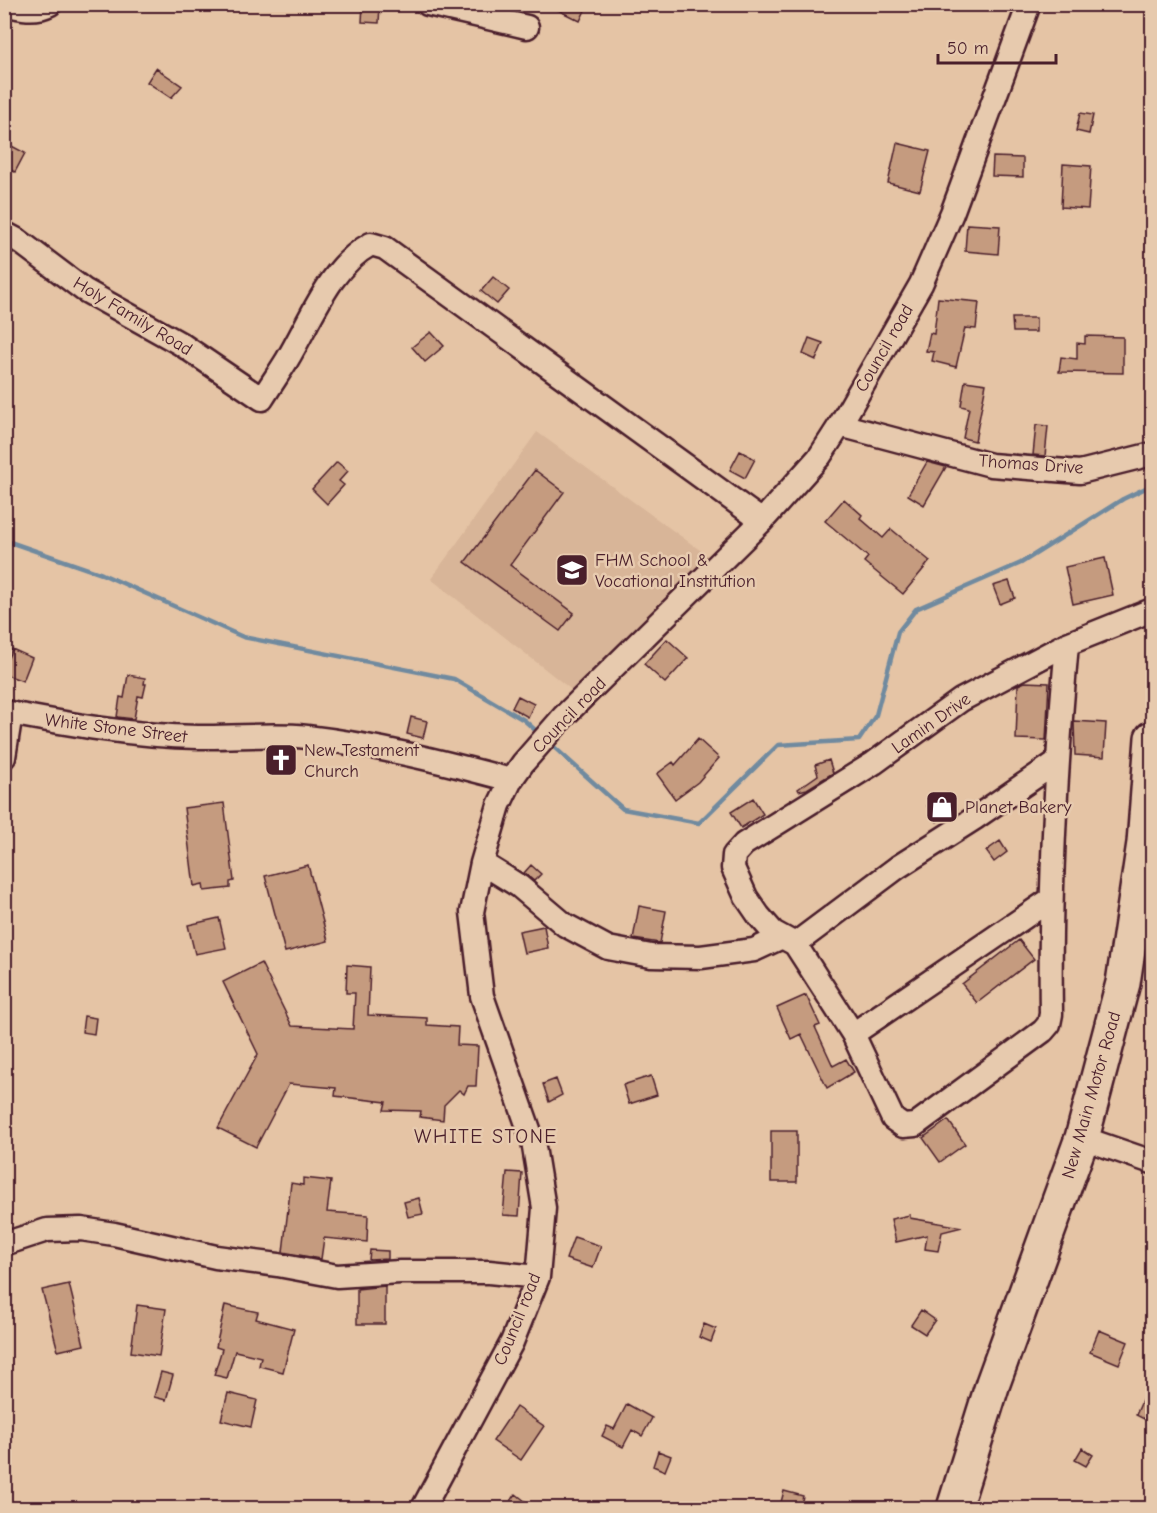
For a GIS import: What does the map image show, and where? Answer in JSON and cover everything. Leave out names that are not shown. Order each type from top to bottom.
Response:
[{"type":"highway","name":"New Main Motor Road","points":[[954,1509],[993,1383],[1082,1138],[1123,983],[1144,843],[1152,738]]},
{"type":"highway","name":"New Main Motor Road","points":[[970,1509],[1009,1386],[1097,1143],[1138,985],[1152,885]]},
{"type":"street","points":[[5,4],[26,9],[45,7],[50,4]]},
{"type":"street","points":[[428,4],[526,27]]},
{"type":"street","name":"Council road","points":[[423,1509],[512,1342],[538,1277],[544,1208],[533,1141],[482,996],[472,912],[482,863],[499,804],[523,763],[564,716],[762,521],[820,456],[921,284],[952,213],[1029,4]]},
{"type":"street","name":"Holy Family Road","points":[[4,233],[19,241],[84,290],[181,344],[262,399],[340,269],[359,250],[371,244],[385,248],[762,521]]},
{"type":"street","name":"Thomas Drive","points":[[840,425],[991,465],[1080,472],[1152,454]]},
{"type":"street","name":"Lamin Drive","points":[[789,941],[773,932],[746,897],[733,868],[734,855],[744,844],[874,763],[961,700],[1067,644],[1152,610]]},
{"type":"street","points":[[789,941],[853,1034],[893,1119],[903,1126],[915,1125],[1043,1031],[1049,1024],[1051,1014],[1049,933],[1067,644]]},
{"type":"street","points":[[4,757],[8,713]]},
{"type":"street","name":"White Stone Street","points":[[8,713],[144,735],[198,738],[304,736],[358,744],[511,780]]},
{"type":"street","points":[[482,863],[519,886],[565,925],[608,948],[651,956],[701,957],[754,950],[789,941],[1058,761]]},
{"type":"street","points":[[853,1034],[1051,899]]},
{"type":"street","points":[[1097,1143],[1152,1162]]},
{"type":"street","points":[[4,1244],[47,1230],[81,1229],[114,1234],[216,1257],[337,1276],[400,1272],[489,1272],[538,1277]]},
{"type":"shaded area","name":"FHM School & Vocational Institution","points":[[537,432],[715,561],[578,695],[431,579]]},
{"type":"building","points":[[363,4],[380,4],[379,23],[362,22]]},
{"type":"building","points":[[546,4],[588,4],[580,21]]},
{"type":"building","points":[[156,68],[182,86],[171,98],[147,82]]},
{"type":"building","points":[[1080,113],[1093,115],[1089,134],[1076,131]]},
{"type":"building","points":[[4,142],[25,153],[15,172],[4,167]]},
{"type":"building","points":[[897,143],[930,151],[920,191],[888,183]]},
{"type":"building","points":[[993,157],[1023,158],[1023,177],[992,176]]},
{"type":"building","points":[[1063,164],[1091,166],[1088,209],[1061,207]]},
{"type":"building","points":[[967,224],[1000,226],[998,254],[965,251]]},
{"type":"building","points":[[493,277],[509,290],[497,304],[481,291]]},
{"type":"building","points":[[938,298],[979,302],[976,329],[965,328],[956,367],[932,361],[934,352],[926,351],[930,333],[934,334]]},
{"type":"building","points":[[1012,318],[1036,318],[1036,332],[1013,332]]},
{"type":"building","points":[[431,332],[444,346],[425,362],[412,347]]},
{"type":"building","points":[[1085,336],[1123,337],[1123,373],[1059,372],[1061,357],[1077,359],[1077,343],[1085,344]]},
{"type":"building","points":[[809,338],[823,343],[816,360],[803,354]]},
{"type":"building","points":[[965,381],[986,384],[975,441],[963,438],[969,408],[961,406]]},
{"type":"building","points":[[1036,425],[1048,426],[1045,456],[1033,455]]},
{"type":"building","points":[[740,451],[755,459],[745,478],[730,470]]},
{"type":"building","points":[[337,462],[348,471],[339,481],[344,485],[327,504],[312,489]]},
{"type":"building","points":[[927,462],[946,467],[924,505],[908,495]]},
{"type":"building","points":[[535,470],[564,492],[510,565],[574,613],[560,631],[465,562]]},
{"type":"building","points":[[844,499],[862,515],[860,518],[883,538],[891,529],[930,561],[903,594],[864,562],[868,557],[825,521]]},
{"type":"building","points":[[1105,558],[1113,595],[1073,604],[1065,567]]},
{"type":"building","points":[[1009,581],[1015,598],[1000,604],[993,586]]},
{"type":"building","points":[[667,639],[688,658],[665,683],[644,664]]},
{"type":"building","points":[[12,649],[32,658],[23,681],[4,674],[4,667]]},
{"type":"building","points":[[128,675],[145,678],[144,684],[146,684],[143,697],[138,696],[134,719],[117,717],[120,697],[124,698]]},
{"type":"building","points":[[1025,682],[1049,683],[1046,740],[1016,739],[1018,685]]},
{"type":"building","points":[[518,696],[534,704],[528,717],[512,708]]},
{"type":"building","points":[[411,717],[427,721],[423,738],[407,734]]},
{"type":"building","points":[[1074,721],[1106,723],[1104,757],[1075,755]]},
{"type":"building","points":[[698,739],[719,758],[698,782],[675,799],[657,774],[673,762],[675,765]]},
{"type":"building","points":[[829,760],[833,773],[807,789],[799,791],[798,789],[818,775],[815,765]]},
{"type":"building","name":"Planet Bakery","points":[[947,793],[957,808],[937,822],[927,806]]},
{"type":"building","points":[[753,798],[763,814],[741,828],[731,812]]},
{"type":"building","points":[[224,803],[234,881],[230,882],[230,888],[204,891],[203,884],[194,886],[184,808]]},
{"type":"building","points":[[1000,841],[1007,852],[994,862],[986,851]]},
{"type":"building","points":[[308,865],[328,941],[285,952],[265,876]]},
{"type":"building","points":[[531,865],[541,874],[534,881],[524,873]]},
{"type":"building","points":[[639,906],[666,911],[660,943],[633,939]]},
{"type":"building","points":[[219,918],[226,948],[195,954],[188,925]]},
{"type":"building","points":[[544,926],[548,948],[524,953],[519,931]]},
{"type":"building","points":[[1019,940],[1034,959],[977,1003],[962,984]]},
{"type":"building","points":[[261,963],[292,1026],[353,1029],[355,993],[346,993],[347,965],[370,967],[368,1015],[427,1018],[427,1025],[458,1027],[457,1045],[478,1046],[476,1086],[468,1086],[464,1094],[459,1090],[444,1105],[443,1120],[420,1117],[421,1111],[384,1110],[386,1102],[335,1096],[336,1088],[289,1084],[256,1147],[218,1128],[258,1054],[223,982]]},
{"type":"building","points":[[806,995],[820,1025],[815,1027],[833,1066],[846,1059],[854,1072],[827,1088],[801,1034],[791,1039],[777,1008]]},
{"type":"building","points":[[84,1016],[96,1018],[94,1034],[82,1032]]},
{"type":"building","points":[[651,1076],[657,1095],[629,1104],[623,1085]]},
{"type":"building","points":[[556,1079],[562,1095],[549,1102],[543,1084]]},
{"type":"building","points":[[948,1120],[965,1144],[940,1162],[923,1138]]},
{"type":"building","points":[[771,1131],[797,1131],[797,1182],[771,1182]]},
{"type":"building","points":[[507,1172],[522,1173],[519,1216],[503,1215]]},
{"type":"building","points":[[303,1178],[331,1181],[327,1212],[368,1215],[367,1242],[324,1238],[321,1259],[283,1252],[291,1183],[303,1185]]},
{"type":"building","points":[[419,1198],[423,1214],[408,1217],[404,1202]]},
{"type":"building","points":[[910,1215],[910,1218],[962,1227],[942,1232],[938,1251],[925,1249],[927,1235],[896,1242],[891,1219]]},
{"type":"building","points":[[574,1237],[601,1246],[593,1268],[566,1259]]},
{"type":"building","points":[[370,1250],[388,1251],[388,1259],[369,1260]]},
{"type":"building","points":[[69,1284],[84,1345],[58,1351],[42,1290]]},
{"type":"building","points":[[385,1286],[385,1324],[357,1324],[357,1289]]},
{"type":"building","points":[[137,1305],[166,1309],[159,1356],[131,1352]]},
{"type":"building","points":[[225,1305],[258,1312],[256,1319],[294,1329],[283,1372],[259,1366],[261,1357],[235,1351],[227,1378],[214,1375],[222,1349],[216,1347]]},
{"type":"building","points":[[921,1310],[935,1320],[925,1334],[911,1325]]},
{"type":"building","points":[[704,1324],[716,1329],[711,1342],[699,1337]]},
{"type":"building","points":[[1099,1330],[1128,1342],[1119,1364],[1090,1352]]},
{"type":"building","points":[[161,1372],[173,1375],[166,1400],[154,1397]]},
{"type":"building","points":[[1152,1378],[1152,1423],[1136,1415]]},
{"type":"building","points":[[228,1393],[257,1400],[251,1427],[221,1420]]},
{"type":"building","points":[[627,1404],[652,1418],[642,1436],[632,1430],[623,1447],[602,1436],[607,1426],[614,1429]]},
{"type":"building","points":[[516,1407],[544,1426],[521,1460],[493,1441]]},
{"type":"building","points":[[1082,1448],[1093,1455],[1086,1466],[1075,1460]]},
{"type":"building","points":[[658,1451],[671,1456],[665,1471],[653,1466]]},
{"type":"building","points":[[784,1491],[803,1496],[800,1509],[780,1506]]},
{"type":"building","points":[[516,1494],[535,1509],[505,1509]]},
{"type":"waterway","points":[[555,748],[623,809],[699,823],[778,745],[859,740],[876,715],[898,632],[916,609],[1021,563],[1123,499],[1152,485]]},
{"type":"waterway","points":[[4,540],[102,574],[243,637],[454,679],[524,720],[534,729]]},
{"type":"place","name":"FHM School & Vocational Institution","points":[[572,570]]},
{"type":"place","name":"New Testament Church","points":[[281,760]]},
{"type":"place","name":"Planet Bakery","points":[[942,807]]},
{"type":"district","name":"WHITE STONE","points":[[486,1136]]}]
